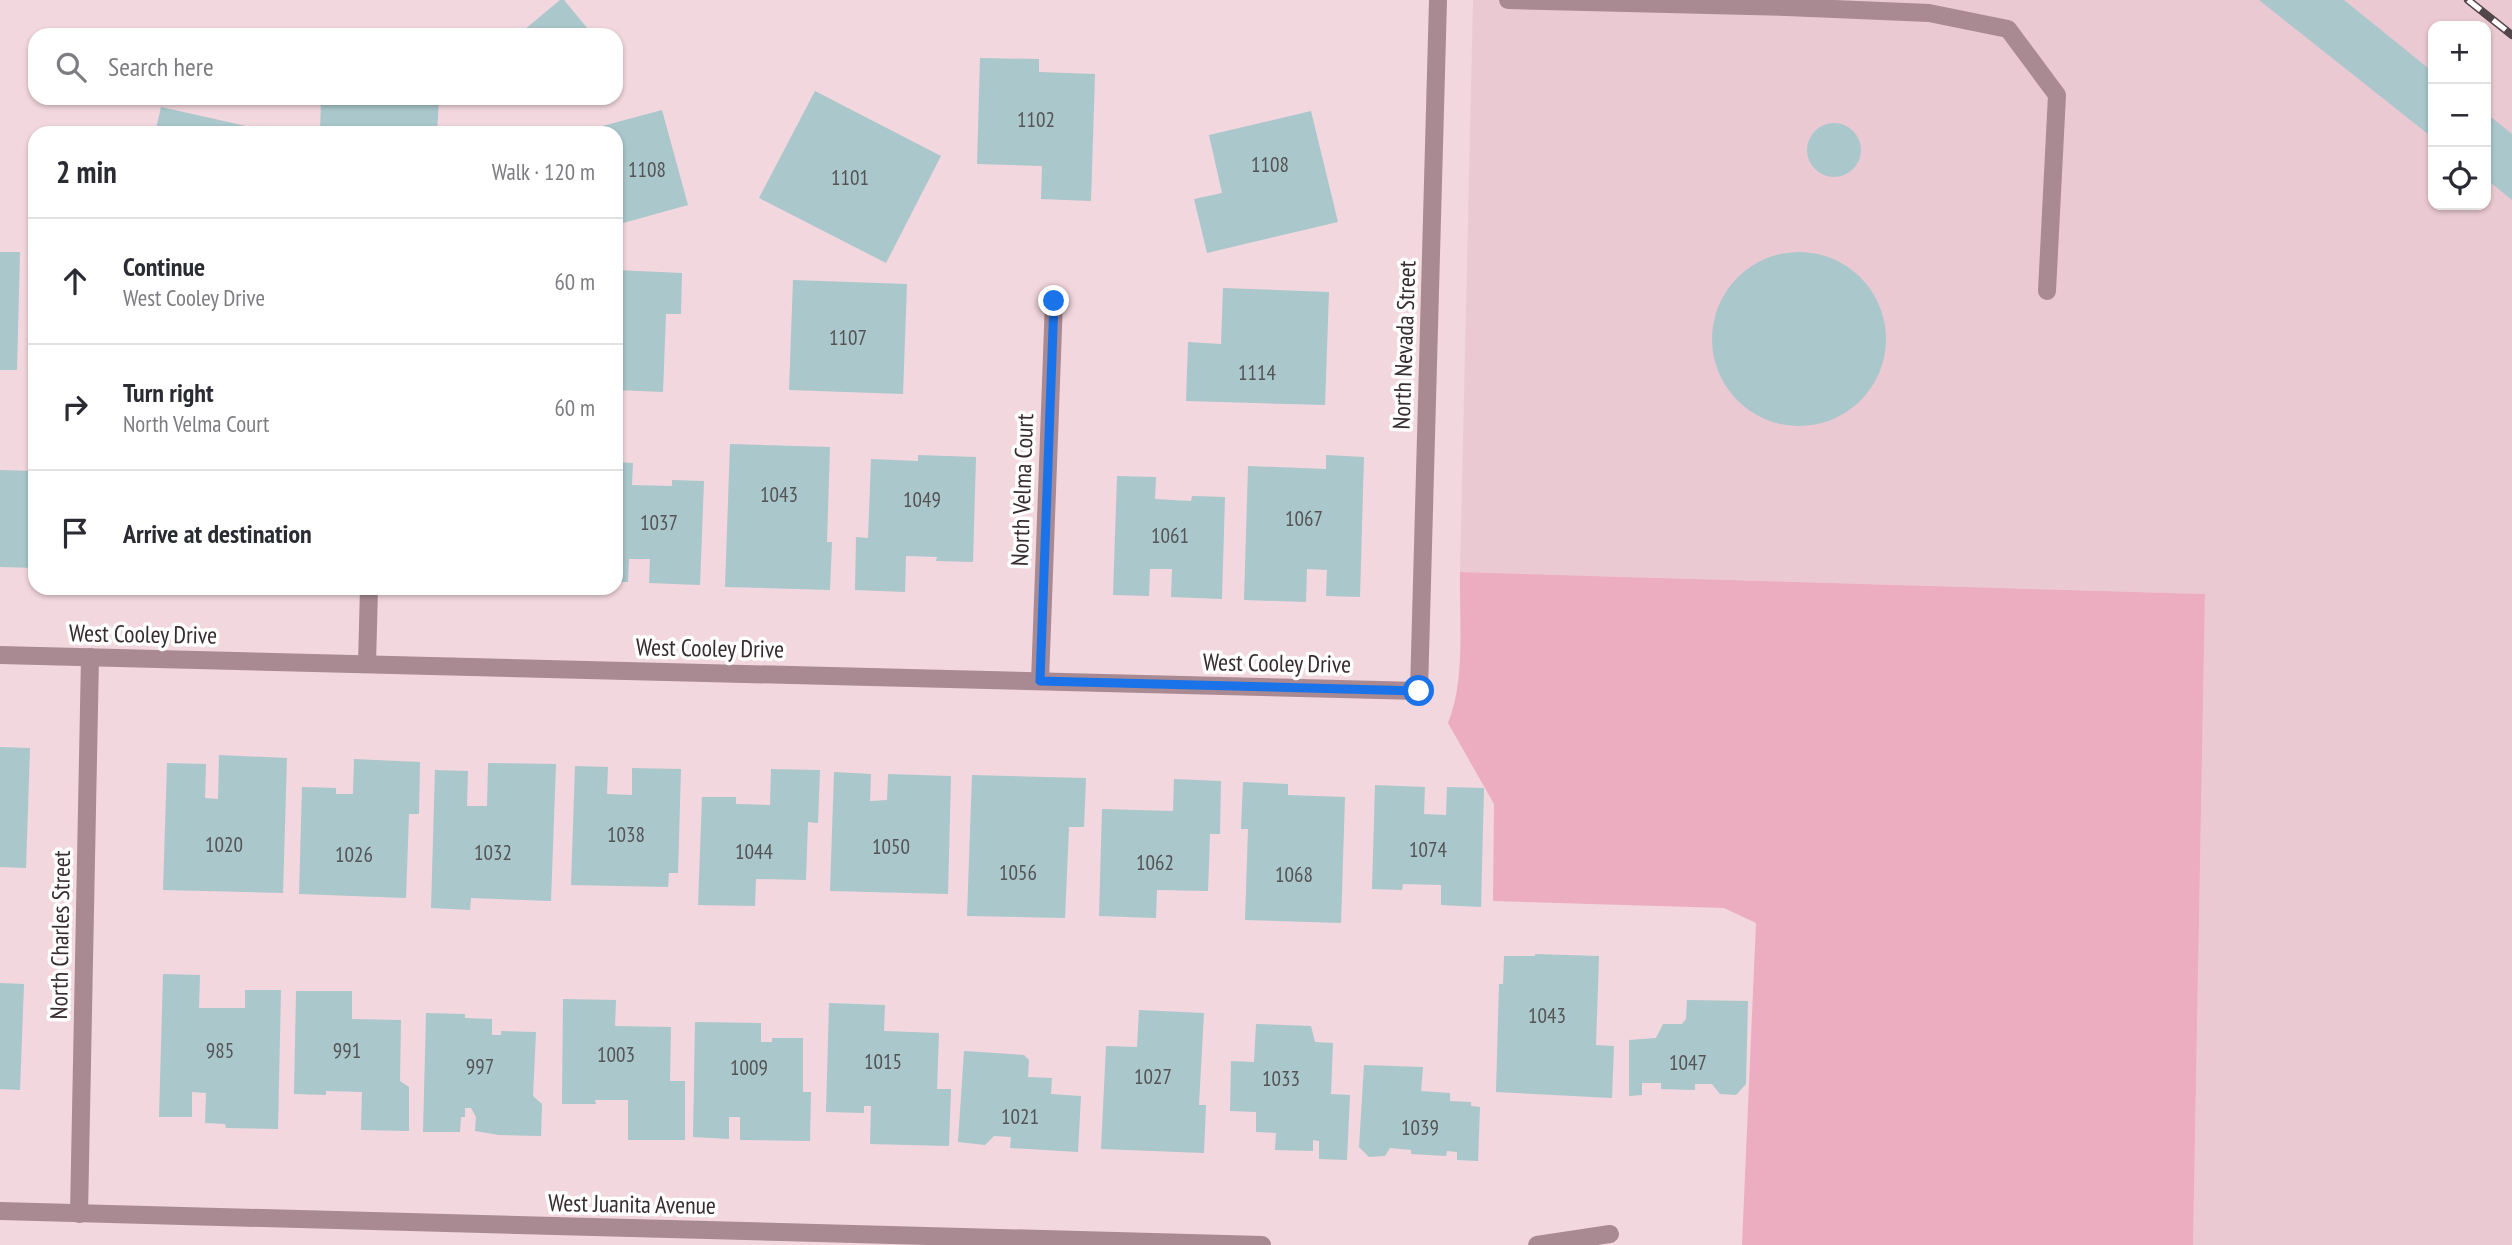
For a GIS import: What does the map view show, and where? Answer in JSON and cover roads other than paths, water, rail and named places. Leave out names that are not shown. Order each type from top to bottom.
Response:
[{"type":"street","name":"North Nevada Street","points":[[1419,691],[1438,0]]},
{"type":"street","points":[[1508,0],[1929,13],[2008,29],[2057,94],[2047,291]]},
{"type":"street","name":"North Velma Court","points":[[1040,681],[1054,301]]},
{"type":"street","points":[[367,664],[369,595]]},
{"type":"street","name":"West Cooley Drive","points":[[0,655],[1419,691]]},
{"type":"street","name":"North Charles Street","points":[[79,1214],[90,657]]},
{"type":"street","name":"West Juanita Avenue","points":[[0,1211],[751,1238],[1262,1245]]},
{"type":"street","points":[[1537,1245],[1609,1234]]},
{"type":"railway","points":[[2468,0],[2512,35]]}]
